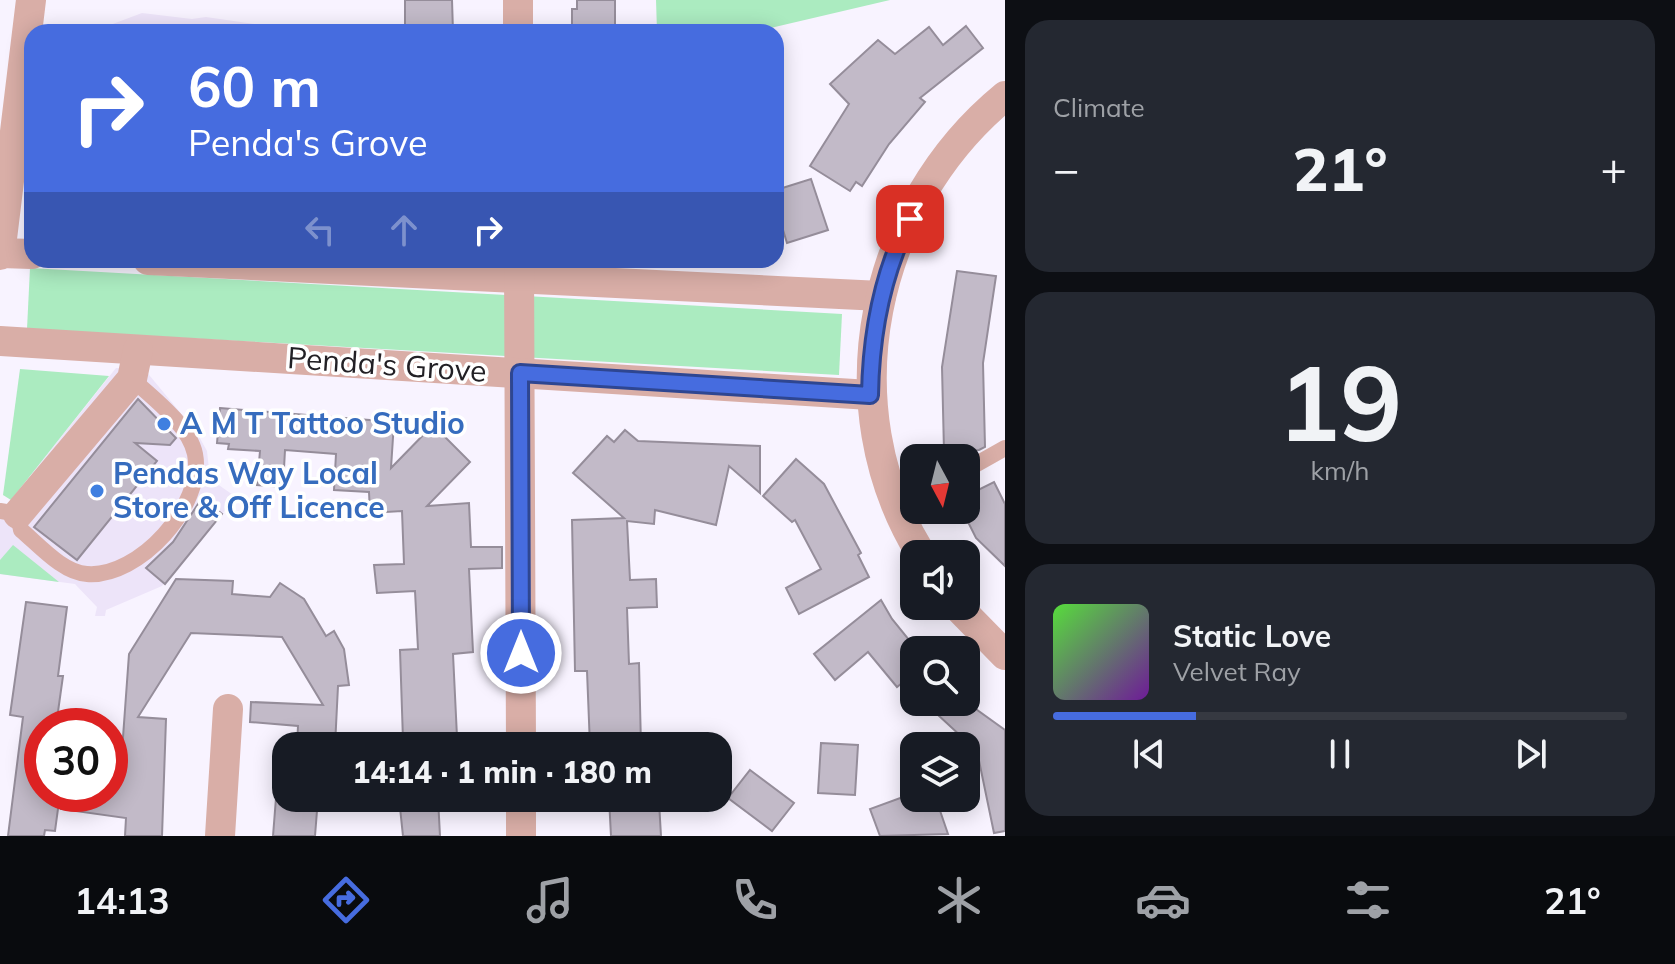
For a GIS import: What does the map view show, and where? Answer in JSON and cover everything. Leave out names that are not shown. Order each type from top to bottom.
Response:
[{"type":"street","points":[[30,24],[31,0]]},
{"type":"street","points":[[518,0],[518,24]]},
{"type":"street","points":[[24,90],[0,254],[24,254]]},
{"type":"street","points":[[900,492],[881,459],[870,395],[874,329],[881,296],[903,234],[935,175],[976,123],[1005,96]]},
{"type":"street","points":[[477,268],[881,296]]},
{"type":"street","points":[[519,269],[521,732]]},
{"type":"street","name":"Penda's Grove","points":[[0,341],[135,364],[520,373],[870,395]]},
{"type":"street","points":[[9,513],[135,364]]},
{"type":"street","points":[[971,620],[1005,655]]},
{"type":"street","points":[[220,836],[228,709]]},
{"type":"street","points":[[521,812],[521,836]]},
{"type":"lane","points":[[9,513],[21,530],[67,568],[85,575],[115,571],[150,550],[189,501],[194,486],[195,453],[135,364]]},
{"type":"lane","points":[[980,462],[1005,448]]},
{"type":"shaded area","points":[[142,13],[254,24],[113,24]]},
{"type":"shaded area","points":[[116,368],[145,370],[197,433],[207,451],[210,479],[236,497],[162,586],[106,610],[105,616],[95,616],[97,607],[75,584],[0,574],[0,514]]},
{"type":"green space","points":[[656,0],[890,0],[784,25],[657,24]]},
{"type":"green space","points":[[30,268],[842,314],[839,375],[27,329]]},
{"type":"green space","points":[[20,369],[109,376],[11,500],[3,495]]},
{"type":"green space","points":[[13,545],[59,582],[0,574],[0,560]]},
{"type":"building","points":[[405,0],[452,0],[453,24],[405,24]]},
{"type":"building","points":[[577,0],[615,0],[615,24],[572,24],[572,9],[577,9]]},
{"type":"building","points":[[966,26],[983,48],[920,98],[925,102],[889,144],[862,186],[856,182],[850,191],[810,166],[849,104],[830,84],[878,40],[895,54],[929,27],[943,45]]},
{"type":"building","points":[[811,179],[828,230],[787,243],[784,233],[784,187]]},
{"type":"building","points":[[957,271],[996,276],[983,363],[985,447],[980,450],[980,444],[944,444],[942,367]]},
{"type":"building","points":[[138,399],[176,438],[170,445],[135,443],[157,461],[77,560],[34,527]]},
{"type":"building","points":[[220,408],[394,422],[391,468],[433,425],[470,462],[427,506],[469,503],[471,547],[502,547],[502,568],[469,569],[473,652],[453,654],[457,732],[403,732],[400,650],[418,649],[415,591],[377,593],[374,565],[404,564],[402,511],[370,513],[369,492],[334,490],[336,454],[285,450],[283,487],[257,485],[260,451],[228,449],[229,444],[217,443]]},
{"type":"building","points":[[625,430],[638,441],[760,446],[760,493],[729,466],[716,525],[655,510],[654,524],[627,521],[630,580],[656,579],[657,607],[627,608],[629,664],[639,663],[641,732],[589,732],[587,671],[575,671],[572,520],[624,518],[573,473],[607,436],[614,442]]},
{"type":"building","points":[[796,459],[824,484],[861,553],[858,555],[869,577],[799,614],[786,588],[821,569],[795,520],[792,522],[763,496]]},
{"type":"building","points":[[994,482],[1005,504],[1005,566],[976,538],[969,524],[980,524],[980,489]]},
{"type":"building","points":[[202,498],[222,514],[165,584],[146,568],[173,542]]},
{"type":"building","points":[[176,579],[233,581],[232,594],[270,597],[280,583],[304,599],[326,636],[334,631],[344,649],[349,685],[338,686],[336,732],[298,732],[298,726],[250,722],[251,702],[323,705],[282,637],[191,633],[138,717],[166,719],[162,836],[125,836],[126,818],[83,812],[128,812],[128,708],[125,708],[129,654]]},
{"type":"building","points":[[881,600],[906,636],[900,636],[900,685],[897,687],[868,652],[835,680],[814,654]]},
{"type":"building","points":[[26,602],[67,607],[58,676],[63,676],[59,708],[24,708],[24,812],[58,812],[55,831],[45,830],[44,836],[8,836],[23,717],[10,715]]},
{"type":"building","points":[[980,712],[1005,730],[1005,831],[994,833],[980,765],[980,732],[956,732],[939,716],[980,716]]},
{"type":"building","points":[[821,743],[858,745],[855,795],[818,793]]},
{"type":"building","points":[[750,770],[794,803],[772,831],[732,801],[732,793]]},
{"type":"building","points":[[900,798],[900,812],[940,812],[948,834],[880,836],[870,809]]},
{"type":"building","points":[[275,812],[317,812],[315,836],[273,836]]},
{"type":"building","points":[[400,812],[439,812],[440,836],[403,836]]},
{"type":"building","points":[[610,812],[660,812],[661,836],[611,836]]},
{"type":"place","name":"A M T Tattoo Studio","points":[[164,424]]},
{"type":"place","name":"Pendas Way Local Store & Off Licence","points":[[97,491]]},
{"type":"route","points":[[521,653],[520,373],[870,395],[874,329],[881,296],[890,265],[910,219]]}]
